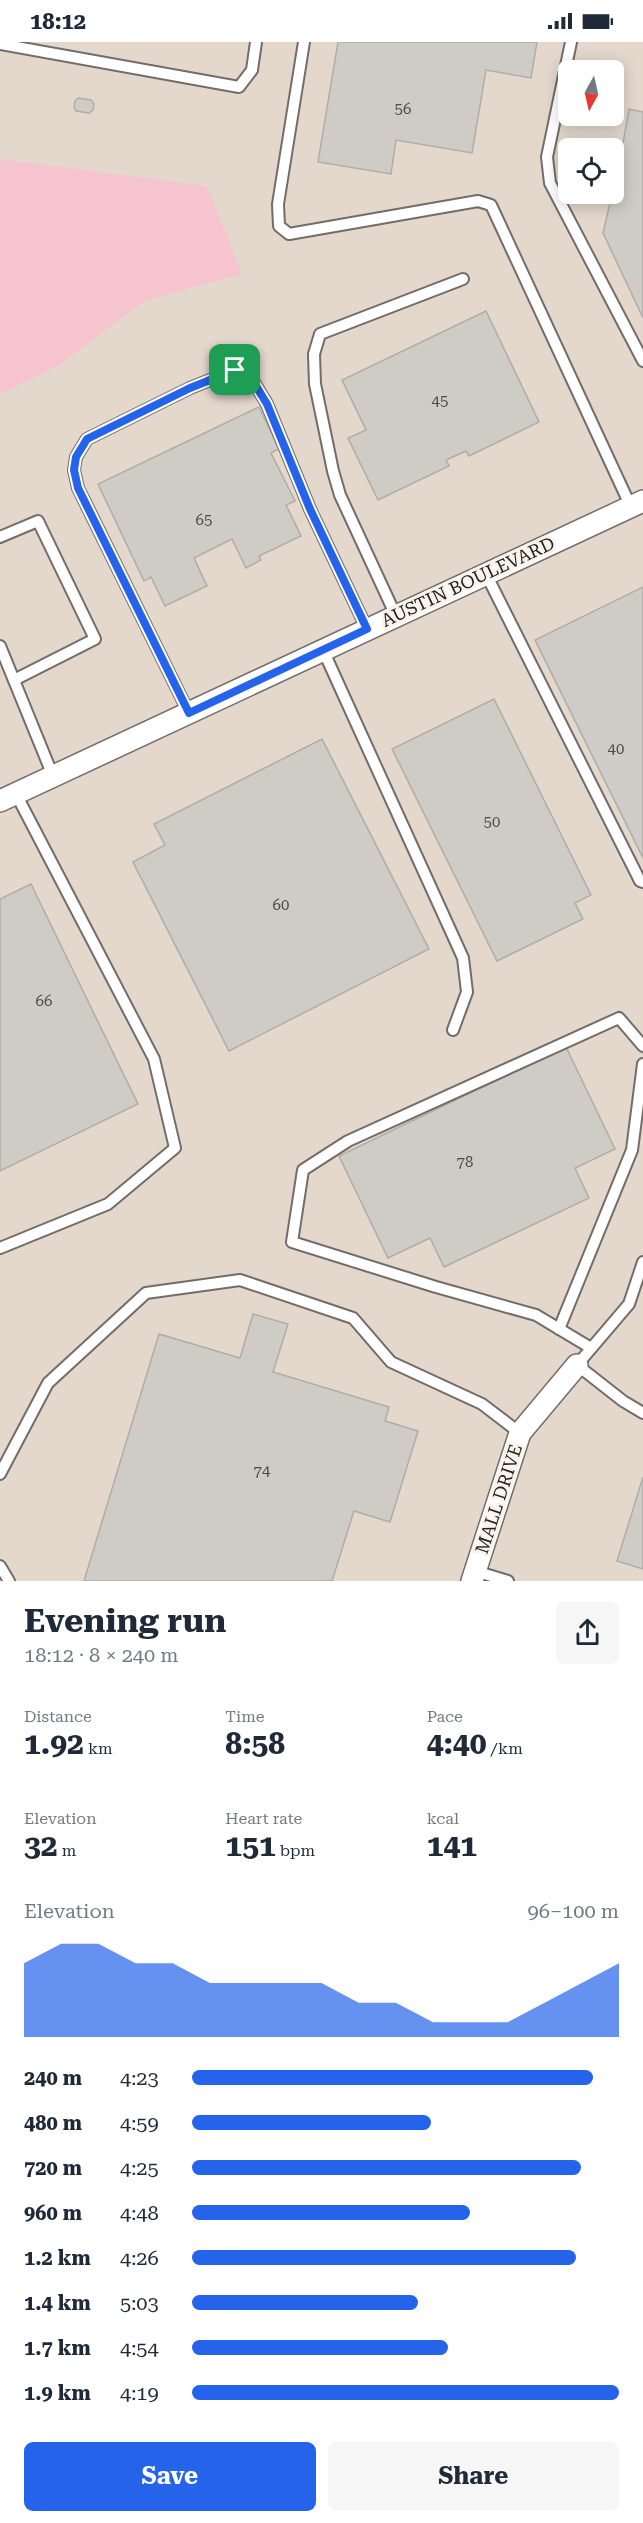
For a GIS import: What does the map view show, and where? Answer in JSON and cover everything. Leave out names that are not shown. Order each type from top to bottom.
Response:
[{"type":"street","name":"AUSTIN BOULEVARD","points":[[8,798],[637,504]]},
{"type":"street","name":"MALL DRIVE","points":[[473,1576],[520,1433],[577,1365]]},
{"type":"lane","points":[[0,44],[240,87],[252,70],[256,42]]},
{"type":"lane","points":[[304,42],[278,204],[279,226],[289,234],[478,201],[491,205],[637,504]]},
{"type":"lane","points":[[571,42],[547,157],[550,183],[643,361]]},
{"type":"lane","points":[[396,616],[340,495],[315,384],[314,354],[320,334],[463,279]]},
{"type":"lane","points":[[189,713],[78,488],[74,470],[76,457],[87,439],[190,388],[235,370],[250,376],[267,404],[310,509],[367,629]]},
{"type":"lane","points":[[0,537],[38,521],[95,639],[14,680]]},
{"type":"lane","points":[[486,574],[640,881],[643,882]]},
{"type":"lane","points":[[0,646],[53,776]]},
{"type":"lane","points":[[323,650],[464,958],[467,992],[453,1030]]},
{"type":"lane","points":[[0,1248],[108,1204],[176,1148],[154,1059],[8,798]]},
{"type":"lane","points":[[591,1348],[536,1315],[436,1287],[292,1242],[303,1170],[348,1141],[619,1018],[643,1046]]},
{"type":"lane","points":[[559,1329],[632,1150],[643,1064]]},
{"type":"lane","points":[[643,1262],[629,1304],[577,1365],[623,1401],[643,1413]]},
{"type":"lane","points":[[0,1474],[48,1383],[146,1293],[240,1280],[353,1318],[392,1362],[482,1404],[520,1433]]},
{"type":"lane","points":[[0,1566],[9,1581]]},
{"type":"lane","points":[[473,1576],[508,1581]]},
{"type":"shaded area","points":[[0,42],[643,42],[643,1581],[0,1581]]},
{"type":"shaded area","points":[[0,159],[207,186],[242,274],[146,300],[59,365],[0,394]]},
{"type":"building","points":[[338,42],[537,42],[531,78],[486,70],[472,153],[396,140],[391,174],[318,162]]},
{"type":"building","points":[[78,98],[91,100],[94,104],[93,110],[89,113],[76,111],[74,107]]},
{"type":"building","points":[[629,109],[643,112],[643,318],[603,233],[610,204],[624,204],[624,138]]},
{"type":"building","points":[[486,311],[539,422],[469,456],[466,451],[446,460],[449,466],[378,500],[348,438],[366,430],[342,380]]},
{"type":"building","points":[[259,407],[279,449],[271,453],[295,501],[286,505],[301,536],[259,556],[261,560],[246,568],[232,539],[194,558],[207,586],[165,606],[151,577],[144,581],[98,484]]},
{"type":"building","points":[[643,587],[643,858],[535,640]]},
{"type":"building","points":[[494,699],[591,895],[575,903],[583,919],[497,961],[392,749]]},
{"type":"building","points":[[322,739],[429,949],[229,1051],[133,862],[165,845],[154,824]]},
{"type":"building","points":[[31,884],[138,1104],[0,1171],[0,899]]},
{"type":"building","points":[[566,1047],[615,1149],[575,1168],[589,1198],[444,1267],[430,1238],[388,1258],[339,1156]]},
{"type":"building","points":[[253,1314],[288,1324],[273,1372],[389,1407],[385,1421],[418,1431],[390,1522],[354,1511],[332,1581],[84,1581],[159,1334],[240,1358]]},
{"type":"building","points":[[643,1477],[643,1569],[617,1561]]},
{"type":"route","points":[[235,370],[250,376],[267,404],[310,509],[367,629],[189,713],[78,488],[74,470],[76,457],[87,439],[190,388],[235,370]]}]
